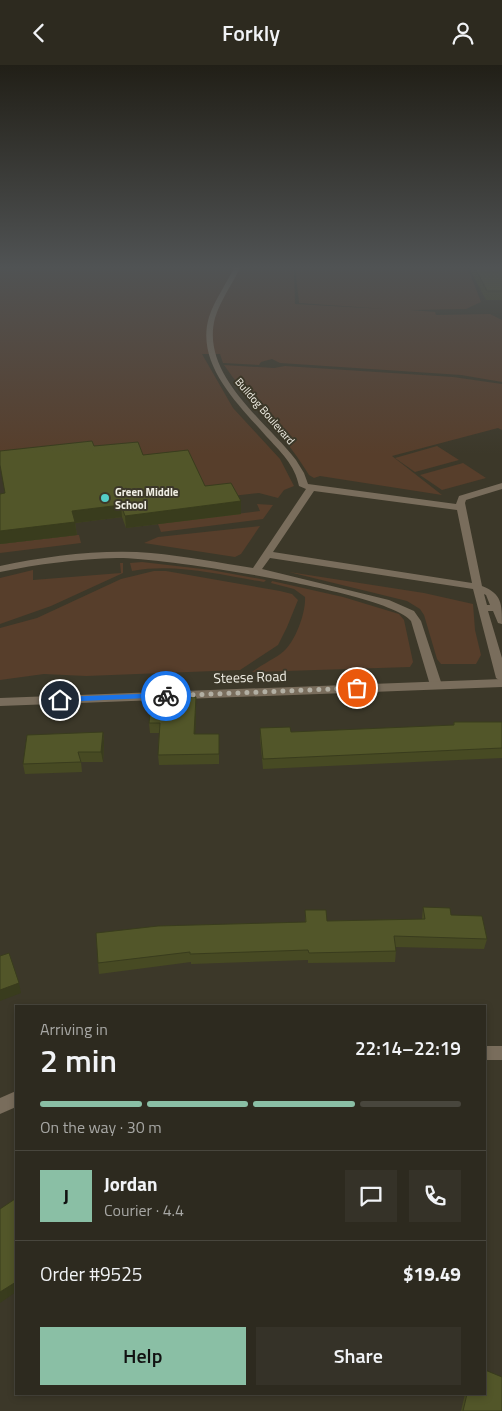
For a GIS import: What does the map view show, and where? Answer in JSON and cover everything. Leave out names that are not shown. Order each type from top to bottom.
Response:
[{"type":"street","name":"Bulldog Boulevard","points":[[212,329],[209,343],[213,357],[233,395],[299,468],[307,487]]},
{"type":"street","points":[[502,486],[462,498],[461,508],[482,608],[502,678]]},
{"type":"street","points":[[256,571],[307,487],[461,508]]},
{"type":"street","points":[[484,491],[502,491]]},
{"type":"street","points":[[266,554],[491,593],[500,607],[502,621]]},
{"type":"street","points":[[0,569],[26,563],[117,555],[152,557],[256,571],[385,602],[410,613],[416,621],[436,685]]},
{"type":"street","points":[[482,608],[500,607]]},
{"type":"street","name":"Steese Road","points":[[0,702],[502,683]]},
{"type":"street","points":[[486,1053],[502,1053]]},
{"type":"street","points":[[0,1106],[15,1099]]},
{"type":"shaded area","points":[[0,329],[502,329],[502,382],[461,375],[280,363],[272,359],[261,362],[259,365],[223,363],[220,354],[202,354],[233,408],[280,459],[294,486],[284,490],[278,498],[259,493],[206,499],[0,463]]},
{"type":"shaded area","points":[[224,365],[274,368],[285,366],[453,377],[502,384],[502,430],[498,428],[392,456],[442,495],[320,476],[314,478],[309,475],[300,460]]},
{"type":"shaded area","points":[[437,446],[459,460],[415,472],[395,458]]},
{"type":"shaded area","points":[[463,463],[486,478],[442,490],[420,475]]},
{"type":"shaded area","points":[[257,504],[273,505],[263,519],[161,532],[158,524],[260,511]]},
{"type":"shaded area","points":[[260,526],[241,554],[235,557],[144,543],[158,537]]},
{"type":"shaded area","points":[[79,535],[81,543],[0,553],[0,544]]},
{"type":"shaded area","points":[[142,562],[211,570],[266,580],[264,582],[182,569],[165,568],[132,571],[130,563]]},
{"type":"shaded area","points":[[120,563],[123,563],[123,573],[51,606],[0,624],[0,578],[33,570],[33,580],[121,573]]},
{"type":"shaded area","points":[[154,571],[166,571],[280,591],[292,594],[298,600],[278,645],[240,670],[86,676],[44,674],[0,680],[0,628],[37,618],[121,579]]},
{"type":"shaded area","points":[[289,572],[424,593],[473,604],[475,630],[481,655],[476,664],[441,664],[437,659],[424,615],[420,609],[407,601]]},
{"type":"shaded area","points":[[272,581],[343,597],[399,614],[404,620],[413,662],[410,667],[252,672],[284,651],[296,633],[304,610],[305,597],[294,589],[271,583]]},
{"type":"building","name":"Green Middle School","points":[[92,441],[94,446],[138,442],[143,455],[188,450],[205,486],[231,483],[241,501],[125,516],[121,505],[72,511],[75,522],[0,531],[0,494],[5,493],[0,465],[0,451]]},
{"type":"building","points":[[152,697],[196,697],[194,734],[219,734],[219,754],[158,755],[160,723],[149,723]]},
{"type":"building","points":[[454,722],[502,722],[502,748],[263,759],[260,728],[290,727],[291,732],[454,725]]},
{"type":"building","points":[[103,732],[101,752],[78,752],[81,762],[23,764],[27,735]]},
{"type":"building","points":[[423,907],[450,908],[451,915],[482,916],[487,939],[394,936],[396,951],[309,953],[308,950],[190,954],[190,952],[98,963],[96,933],[158,926],[306,922],[305,910],[326,910],[327,921],[425,919]]},
{"type":"building","points":[[9,953],[19,983],[0,990],[0,956]]},
{"type":"building","points":[[15,1199],[15,1283],[0,1292],[0,1209]]},
{"type":"building","points":[[486,1370],[502,1377],[502,1411],[463,1411],[467,1395],[486,1395]]},
{"type":"way so far","points":[[166,696],[357,688]]},
{"type":"place","name":"Green Middle School","points":[[105,498]]},
{"type":"route","points":[[60,700],[166,696]]}]
